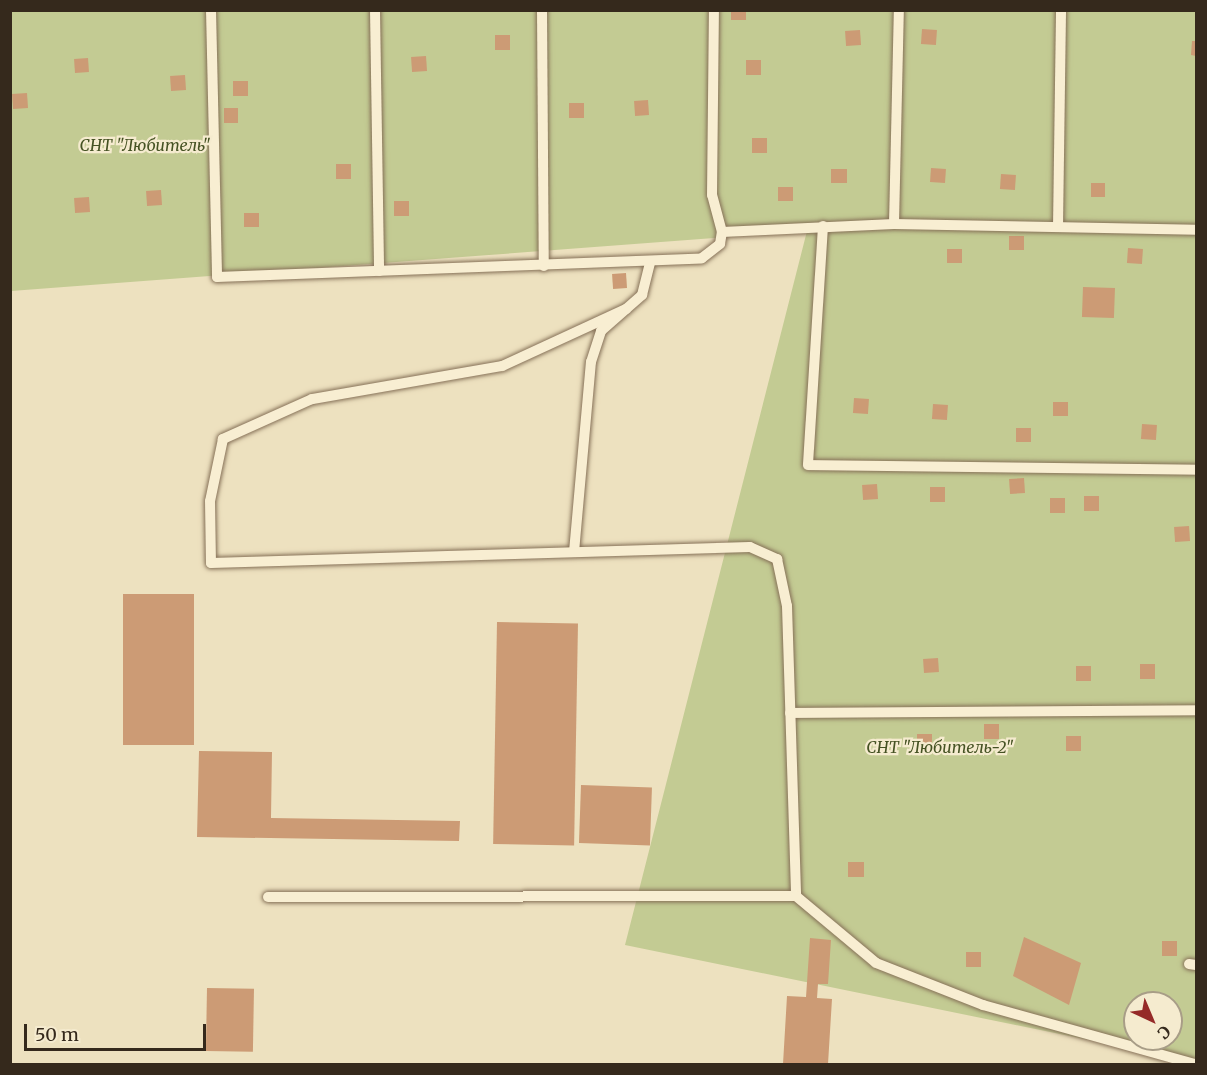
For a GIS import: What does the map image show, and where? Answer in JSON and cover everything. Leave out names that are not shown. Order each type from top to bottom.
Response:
[{"type":"lane","points":[[210,10],[217,278],[650,263],[702,258],[720,244],[722,232],[712,195],[714,10]]},
{"type":"lane","points":[[375,10],[379,271]]},
{"type":"lane","points":[[542,10],[544,266]]},
{"type":"lane","points":[[894,224],[899,10]]},
{"type":"lane","points":[[1058,227],[1061,10]]},
{"type":"lane","points":[[722,232],[894,224],[1197,230]]},
{"type":"lane","points":[[823,226],[808,465],[1197,470]]},
{"type":"lane","points":[[574,552],[591,362],[601,332],[642,295],[650,263]]},
{"type":"lane","points":[[626,309],[502,366],[312,399],[223,439],[210,501],[211,563],[750,547],[777,559],[787,606],[796,896]]},
{"type":"lane","points":[[790,713],[1197,710]]},
{"type":"lane","points":[[268,897],[796,896],[876,963],[983,1005],[1195,1065]]},
{"type":"green space","points":[[11,11],[1196,11],[1196,1062],[1142,1051],[1183,1051],[1183,991],[1123,991],[1123,1047],[625,945],[807,231],[11,291]]},
{"type":"building","points":[[731,10],[746,10],[746,20],[731,20]]},
{"type":"building","points":[[922,29],[937,30],[936,45],[921,44]]},
{"type":"building","points":[[860,30],[861,45],[846,46],[845,31]]},
{"type":"building","points":[[495,35],[510,35],[510,50],[495,50]]},
{"type":"building","points":[[1192,41],[1196,41],[1196,56],[1191,55]]},
{"type":"building","points":[[426,56],[427,71],[412,72],[411,57]]},
{"type":"building","points":[[88,58],[89,72],[75,73],[74,59]]},
{"type":"building","points":[[746,60],[761,60],[761,75],[746,75]]},
{"type":"building","points":[[185,75],[186,90],[171,91],[170,76]]},
{"type":"building","points":[[233,81],[248,81],[248,96],[233,96]]},
{"type":"building","points":[[27,93],[28,108],[13,109],[12,94]]},
{"type":"building","points":[[648,100],[649,115],[635,116],[634,101]]},
{"type":"building","points":[[569,103],[584,103],[584,118],[569,118]]},
{"type":"building","points":[[224,108],[238,108],[238,123],[224,123]]},
{"type":"building","points":[[752,138],[767,138],[767,153],[752,153]]},
{"type":"building","points":[[336,164],[351,164],[351,179],[336,179]]},
{"type":"building","points":[[931,168],[946,169],[945,183],[930,182]]},
{"type":"building","points":[[831,169],[847,169],[847,183],[831,183]]},
{"type":"building","points":[[1001,174],[1016,175],[1015,190],[1000,189]]},
{"type":"building","points":[[1091,183],[1105,183],[1105,197],[1091,197]]},
{"type":"building","points":[[778,187],[793,187],[793,201],[778,201]]},
{"type":"building","points":[[161,190],[162,205],[147,206],[146,191]]},
{"type":"building","points":[[89,197],[90,212],[75,213],[74,198]]},
{"type":"building","points":[[394,201],[409,201],[409,216],[394,216]]},
{"type":"building","points":[[244,213],[259,213],[259,227],[244,227]]},
{"type":"building","points":[[1009,236],[1024,236],[1024,250],[1009,250]]},
{"type":"building","points":[[1128,248],[1143,249],[1142,264],[1127,263]]},
{"type":"building","points":[[947,249],[962,249],[962,263],[947,263]]},
{"type":"building","points":[[626,273],[627,288],[613,289],[612,274]]},
{"type":"building","points":[[1083,287],[1115,288],[1114,318],[1082,317]]},
{"type":"building","points":[[854,398],[869,399],[868,414],[853,413]]},
{"type":"building","points":[[1053,402],[1068,402],[1068,416],[1053,416]]},
{"type":"building","points":[[933,404],[948,405],[947,420],[932,419]]},
{"type":"building","points":[[1142,424],[1157,425],[1156,440],[1141,439]]},
{"type":"building","points":[[1016,428],[1031,428],[1031,442],[1016,442]]},
{"type":"building","points":[[1024,478],[1025,493],[1010,494],[1009,479]]},
{"type":"building","points":[[877,484],[878,499],[863,500],[862,485]]},
{"type":"building","points":[[930,487],[945,487],[945,502],[930,502]]},
{"type":"building","points":[[1084,496],[1099,496],[1099,511],[1084,511]]},
{"type":"building","points":[[1050,498],[1065,498],[1065,513],[1050,513]]},
{"type":"building","points":[[1189,526],[1190,541],[1175,542],[1174,527]]},
{"type":"building","points":[[123,594],[194,594],[194,745],[123,745]]},
{"type":"building","points":[[497,622],[578,623],[574,845],[493,844]]},
{"type":"building","points":[[938,658],[939,672],[924,673],[923,659]]},
{"type":"building","points":[[1140,664],[1155,664],[1155,679],[1140,679]]},
{"type":"building","points":[[1076,666],[1091,666],[1091,681],[1076,681]]},
{"type":"building","points":[[984,724],[999,724],[999,739],[984,739]]},
{"type":"building","points":[[917,734],[932,734],[932,749],[917,749]]},
{"type":"building","points":[[1066,736],[1081,736],[1081,751],[1066,751]]},
{"type":"building","points":[[199,751],[272,752],[271,818],[460,821],[459,841],[197,837]]},
{"type":"building","points":[[581,785],[652,787],[650,845],[579,843]]},
{"type":"building","points":[[848,862],[864,862],[864,877],[848,877]]},
{"type":"building","points":[[1024,937],[1081,963],[1069,1005],[1013,976]]},
{"type":"building","points":[[810,938],[831,940],[828,984],[818,984],[817,998],[832,999],[828,1064],[783,1064],[787,996],[806,997]]},
{"type":"building","points":[[1162,941],[1177,941],[1177,956],[1162,956]]},
{"type":"building","points":[[966,952],[981,952],[981,967],[966,967]]},
{"type":"building","points":[[207,988],[254,989],[253,1052],[206,1051]]},
{"type":"park label","name":"СНТ \"Любитель\"","points":[[145,145]]},
{"type":"park label","name":"СНТ \"Любитель-2\"","points":[[940,747]]}]
